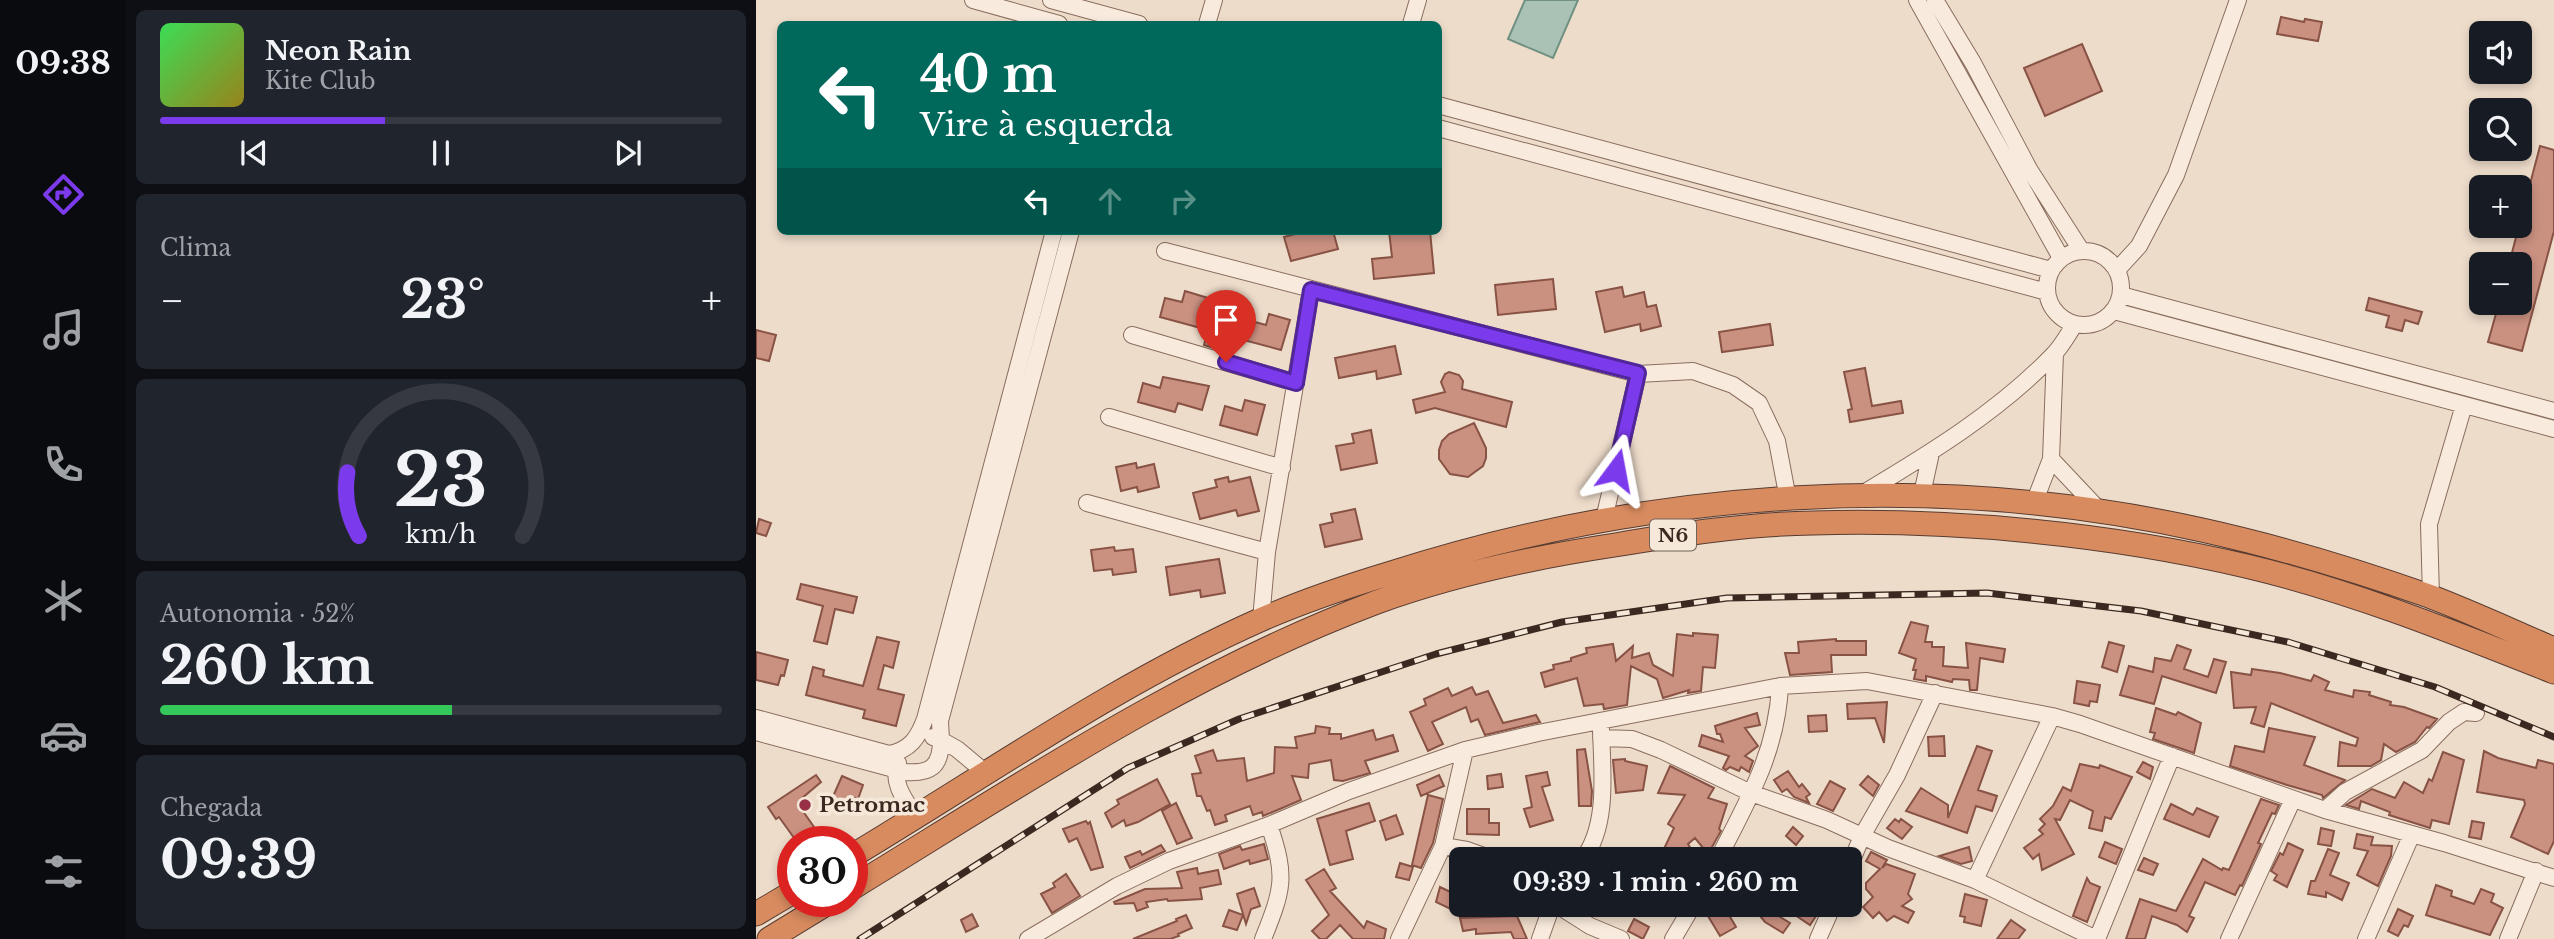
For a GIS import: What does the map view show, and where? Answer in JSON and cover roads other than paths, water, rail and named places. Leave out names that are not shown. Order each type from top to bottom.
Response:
[{"type":"highway","name":"N6","points":[[868,846],[1089,708],[1261,620],[1348,587],[1455,552],[1604,519],[1702,507],[1862,494],[1923,494],[2034,503],[2101,512],[2200,529],[2306,556],[2431,597],[2554,649]]},
{"type":"highway","name":"N6","points":[[868,878],[1103,735],[1202,680],[1281,642],[1379,602],[1454,578],[1555,554],[1693,532],[1811,523],[1932,523],[2140,545],[2246,566],[2357,597],[2554,672]]},
{"type":"highway","points":[[756,914],[777,902]]},
{"type":"highway","points":[[769,939],[805,917]]},
{"type":"street","points":[[973,0],[1048,21]]},
{"type":"street","points":[[1051,0],[1128,21]]},
{"type":"street","points":[[1208,21],[1214,0]]},
{"type":"street","points":[[1413,21],[1418,0]]},
{"type":"street","points":[[1917,0],[2056,264]]},
{"type":"street","points":[[1935,0],[1973,63],[2029,169],[2081,250]]},
{"type":"street","points":[[2117,270],[2139,246],[2176,174],[2238,0]]},
{"type":"street","points":[[1442,106],[2056,264]]},
{"type":"street","points":[[1442,129],[2047,292]]},
{"type":"street","points":[[916,817],[895,779],[896,769],[902,752],[918,737],[925,719],[1064,235]]},
{"type":"street","points":[[756,732],[896,769],[921,773],[935,766],[941,752],[940,721],[1064,235]]},
{"type":"street","points":[[2081,250],[2102,255],[2117,270],[2122,282],[2121,295],[2114,311],[2097,323],[2075,324],[2056,313],[2047,292],[2047,281],[2056,264],[2081,250]]},
{"type":"street","points":[[1165,251],[1638,373],[1693,371],[1733,385],[1759,403],[1777,441],[1788,499]]},
{"type":"street","points":[[1261,620],[1267,552],[1311,290]]},
{"type":"street","points":[[2121,295],[2554,411]]},
{"type":"street","points":[[2114,311],[2554,429]]},
{"type":"street","points":[[1862,494],[1931,453],[2011,393],[2055,354],[2075,324]]},
{"type":"street","points":[[1132,335],[1296,383]]},
{"type":"street","points":[[2034,503],[2051,460],[2055,354]]},
{"type":"street","points":[[1604,519],[1638,373]]},
{"type":"street","points":[[2431,597],[2429,524],[2463,405]]},
{"type":"street","points":[[1109,417],[1282,468]]},
{"type":"street","points":[[1923,494],[1931,453]]},
{"type":"street","points":[[2051,460],[2101,512]]},
{"type":"street","points":[[1087,503],[1267,552]]},
{"type":"street","points":[[1028,939],[1128,881],[1169,861],[1269,825],[1349,791],[1465,750],[1780,686],[1867,681],[2052,716],[2325,810],[2554,878]]},
{"type":"street","points":[[1724,847],[1751,793],[1775,732],[1780,686]]},
{"type":"street","points":[[1857,847],[1897,775],[1935,693]]},
{"type":"street","points":[[2325,810],[2345,792],[2422,750],[2449,722],[2464,712],[2476,713]]},
{"type":"street","points":[[1975,880],[2052,716]]},
{"type":"street","points":[[756,718],[889,754],[902,752]]},
{"type":"street","points":[[1589,847],[1596,832],[1601,804],[1600,721]]},
{"type":"street","points":[[918,737],[941,740],[957,749],[987,774]]},
{"type":"street","points":[[1601,738],[1632,739],[1651,746],[1751,793],[1827,820],[1975,880],[2097,939],[2172,756]]},
{"type":"street","points":[[1399,939],[1443,846],[1465,750]]},
{"type":"street","points":[[2229,939],[2293,799]]},
{"type":"street","points":[[1263,939],[1279,898],[1282,873],[1269,825]]},
{"type":"street","points":[[2366,939],[2412,834]]},
{"type":"street","points":[[1443,846],[1449,847]]},
{"type":"street","points":[[2508,939],[2536,872]]},
{"type":"street","points":[[1540,939],[1549,917]]},
{"type":"street","points":[[1575,917],[1621,939]]},
{"type":"street","points":[[1673,939],[1686,917]]},
{"type":"street","points":[[1818,939],[1828,917]]},
{"type":"railway","points":[[860,939],[1128,768],[1239,719],[1436,654],[1562,622],[1727,598],[1987,593],[2141,611],[2288,642],[2435,687],[2554,737]]},
{"type":"place","name":"Petromac","points":[[805,805]]}]
